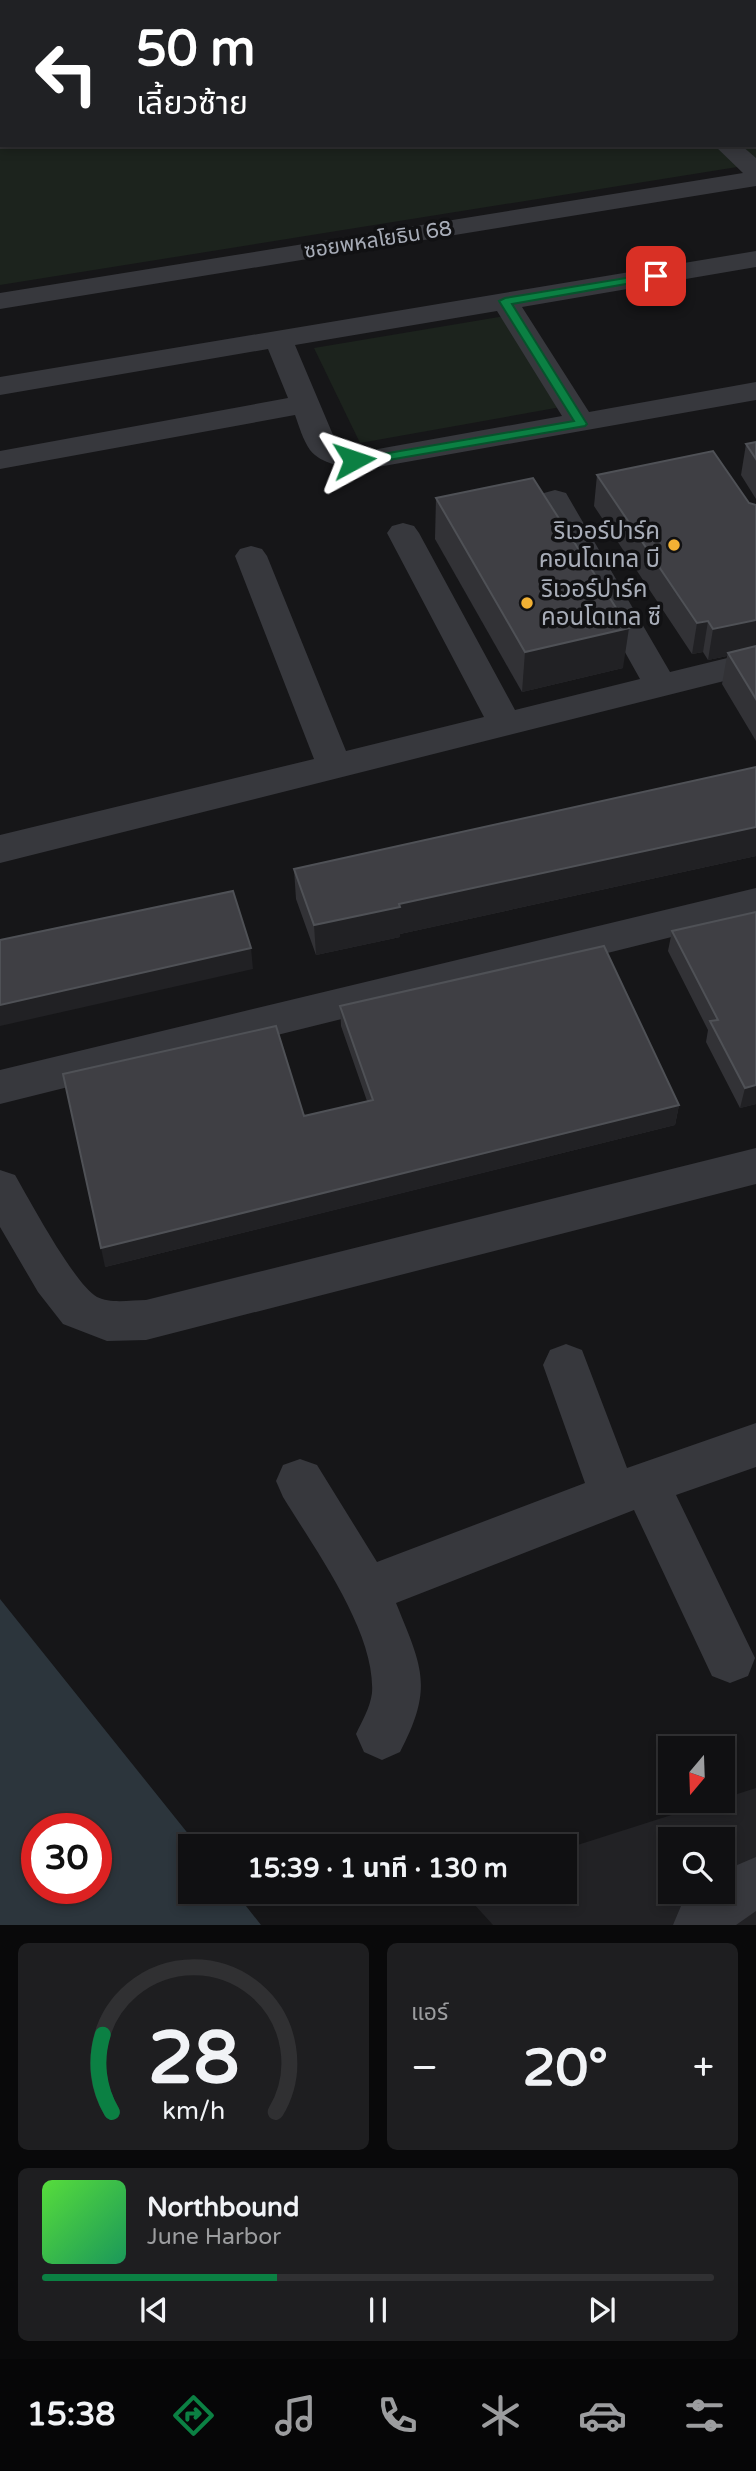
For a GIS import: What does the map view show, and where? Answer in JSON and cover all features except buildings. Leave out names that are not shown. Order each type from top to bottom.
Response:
[{"type":"street","points":[[728,147],[756,170]]},
{"type":"street","name":"ซอยพหลโยธิน 68","points":[[0,301],[756,178]]},
{"type":"street","points":[[0,386],[756,259]]},
{"type":"street","points":[[505,301],[581,424]]},
{"type":"street","points":[[278,339],[323,447],[336,456],[354,460],[581,424],[756,391]]},
{"type":"street","points":[[0,460],[305,404]]},
{"type":"street","points":[[555,500],[660,684]]},
{"type":"street","points":[[403,533],[504,722]]},
{"type":"street","points":[[251,556],[334,765]]},
{"type":"street","points":[[0,849],[504,722],[756,662]]},
{"type":"street","points":[[0,1087],[756,902]]},
{"type":"street","points":[[0,1188],[53,1278],[79,1310],[107,1321],[146,1320],[756,1166]]},
{"type":"street","points":[[566,1365],[629,1489],[730,1658]]},
{"type":"street","points":[[367,1590],[629,1489],[756,1445]]},
{"type":"street","points":[[300,1481],[367,1590],[389,1649],[397,1690],[394,1710],[382,1734]]},
{"type":"street","points":[[700,1925],[711,1910],[742,1889],[756,1884]]},
{"type":"shaded area","points":[[0,147],[756,147],[756,164],[0,285]]},
{"type":"shaded area","points":[[505,316],[561,407],[360,443],[314,348]]},
{"type":"shaded area","points":[[0,1599],[188,1834],[178,1834],[178,1904],[244,1904],[261,1925],[0,1925]]},
{"type":"shaded area","points":[[756,1788],[756,1925],[493,1925],[474,1904],[577,1904],[577,1845],[678,1813],[735,1813],[735,1795]]},
{"type":"place","name":"ริเวอร์ปาร์ค คอนโดเทล บี","points":[[674,545]]},
{"type":"place","name":"ริเวอร์ปาร์ค คอนโดเทล ซี","points":[[527,603]]},
{"type":"route","points":[[354,460],[581,424],[505,301],[656,276]]}]
